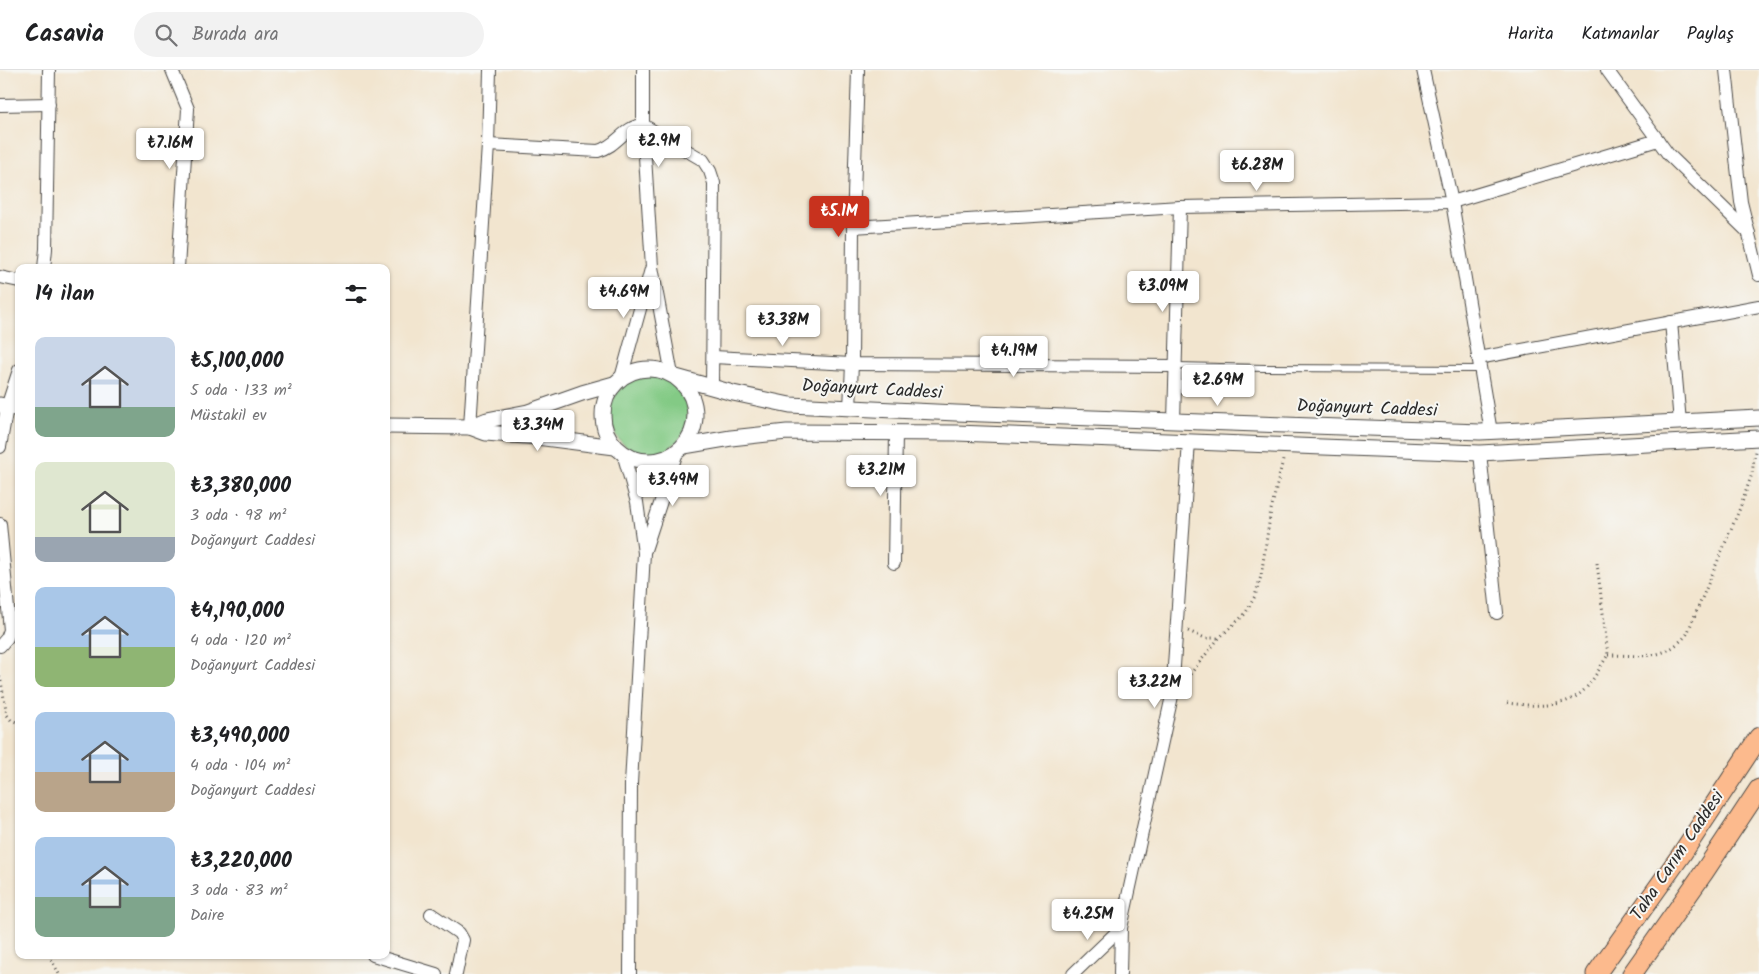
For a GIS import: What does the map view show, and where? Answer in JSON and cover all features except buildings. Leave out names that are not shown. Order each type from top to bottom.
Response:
[{"type":"main road","name":"Taha Carım Caddesi","points":[[1596,974],[1681,855],[1759,737]]},
{"type":"main road","name":"Taha Carım Caddesi","points":[[1632,974],[1704,872],[1759,789]]},
{"type":"street","points":[[44,264],[49,70]]},
{"type":"street","points":[[172,70],[188,109],[178,264]]},
{"type":"street","points":[[470,427],[488,145],[490,70]]},
{"type":"street","points":[[643,70],[643,125],[652,267],[674,376]]},
{"type":"street","points":[[850,408],[858,70]]},
{"type":"street","points":[[1423,70],[1452,202],[1491,432]]},
{"type":"street","points":[[1607,70],[1668,154],[1748,233]]},
{"type":"street","points":[[1726,70],[1741,202],[1759,275]]},
{"type":"street","points":[[0,105],[49,104]]},
{"type":"street","points":[[488,145],[598,151],[611,146],[632,127],[643,125],[703,160],[710,171],[714,183],[712,387]]},
{"type":"street","points":[[853,227],[1180,207],[1452,202],[1658,140]]},
{"type":"street","points":[[1174,420],[1180,207]]},
{"type":"street","points":[[630,974],[631,784],[644,552],[637,502],[619,450],[605,430],[603,421],[605,401],[618,381],[652,267]]},
{"type":"street","points":[[0,277],[15,279]]},
{"type":"street","points":[[1479,363],[1671,322],[1759,306]]},
{"type":"street","points":[[1671,322],[1680,422]]},
{"type":"street","points":[[713,357],[852,364],[1176,366]]},
{"type":"street","points":[[470,427],[487,420],[528,412],[618,381],[630,373],[649,368],[658,369],[674,376],[689,391],[696,410],[694,429],[681,449],[644,552]]},
{"type":"street","name":"Doğanyurt Caddesi","points":[[674,376],[712,387],[790,404],[850,408],[1491,432],[1759,418]]},
{"type":"street","points":[[0,447],[15,383]]},
{"type":"street","points":[[390,426],[470,427],[486,434],[537,437],[619,450],[640,461],[650,462],[669,458],[681,449],[731,438],[786,432],[956,433],[1480,453],[1758,439]]},
{"type":"street","points":[[894,562],[896,433]]},
{"type":"street","points":[[1120,974],[1121,928],[1172,696],[1189,441]]},
{"type":"street","points":[[1480,453],[1497,613]]},
{"type":"street","points":[[0,524],[10,630],[7,638],[0,646]]},
{"type":"street","points":[[431,914],[459,933],[463,940],[456,974]]},
{"type":"street","points":[[1073,974],[1121,928]]},
{"type":"street","points":[[386,959],[436,974]]},
{"type":"lane","points":[[1176,366],[1265,368],[1479,363]]},
{"type":"path","points":[[1608,655],[1657,655],[1679,643],[1687,634],[1740,508],[1752,474],[1758,439]]},
{"type":"path","points":[[1172,696],[1219,638],[1245,614],[1255,596],[1261,576],[1271,510],[1287,445]]},
{"type":"path","points":[[1506,703],[1534,706],[1562,703],[1576,697],[1586,688],[1608,655],[1597,563]]},
{"type":"path","points":[[1177,623],[1190,632],[1205,638],[1219,638]]},
{"type":"path","points":[[0,676],[7,715],[15,722]]},
{"type":"path","points":[[52,959],[59,974]]},
{"type":"green space","points":[[649,376],[664,379],[676,388],[685,400],[688,415],[685,430],[676,442],[664,451],[649,454],[634,451],[622,442],[613,430],[610,415],[613,400],[622,388],[634,379]]}]
